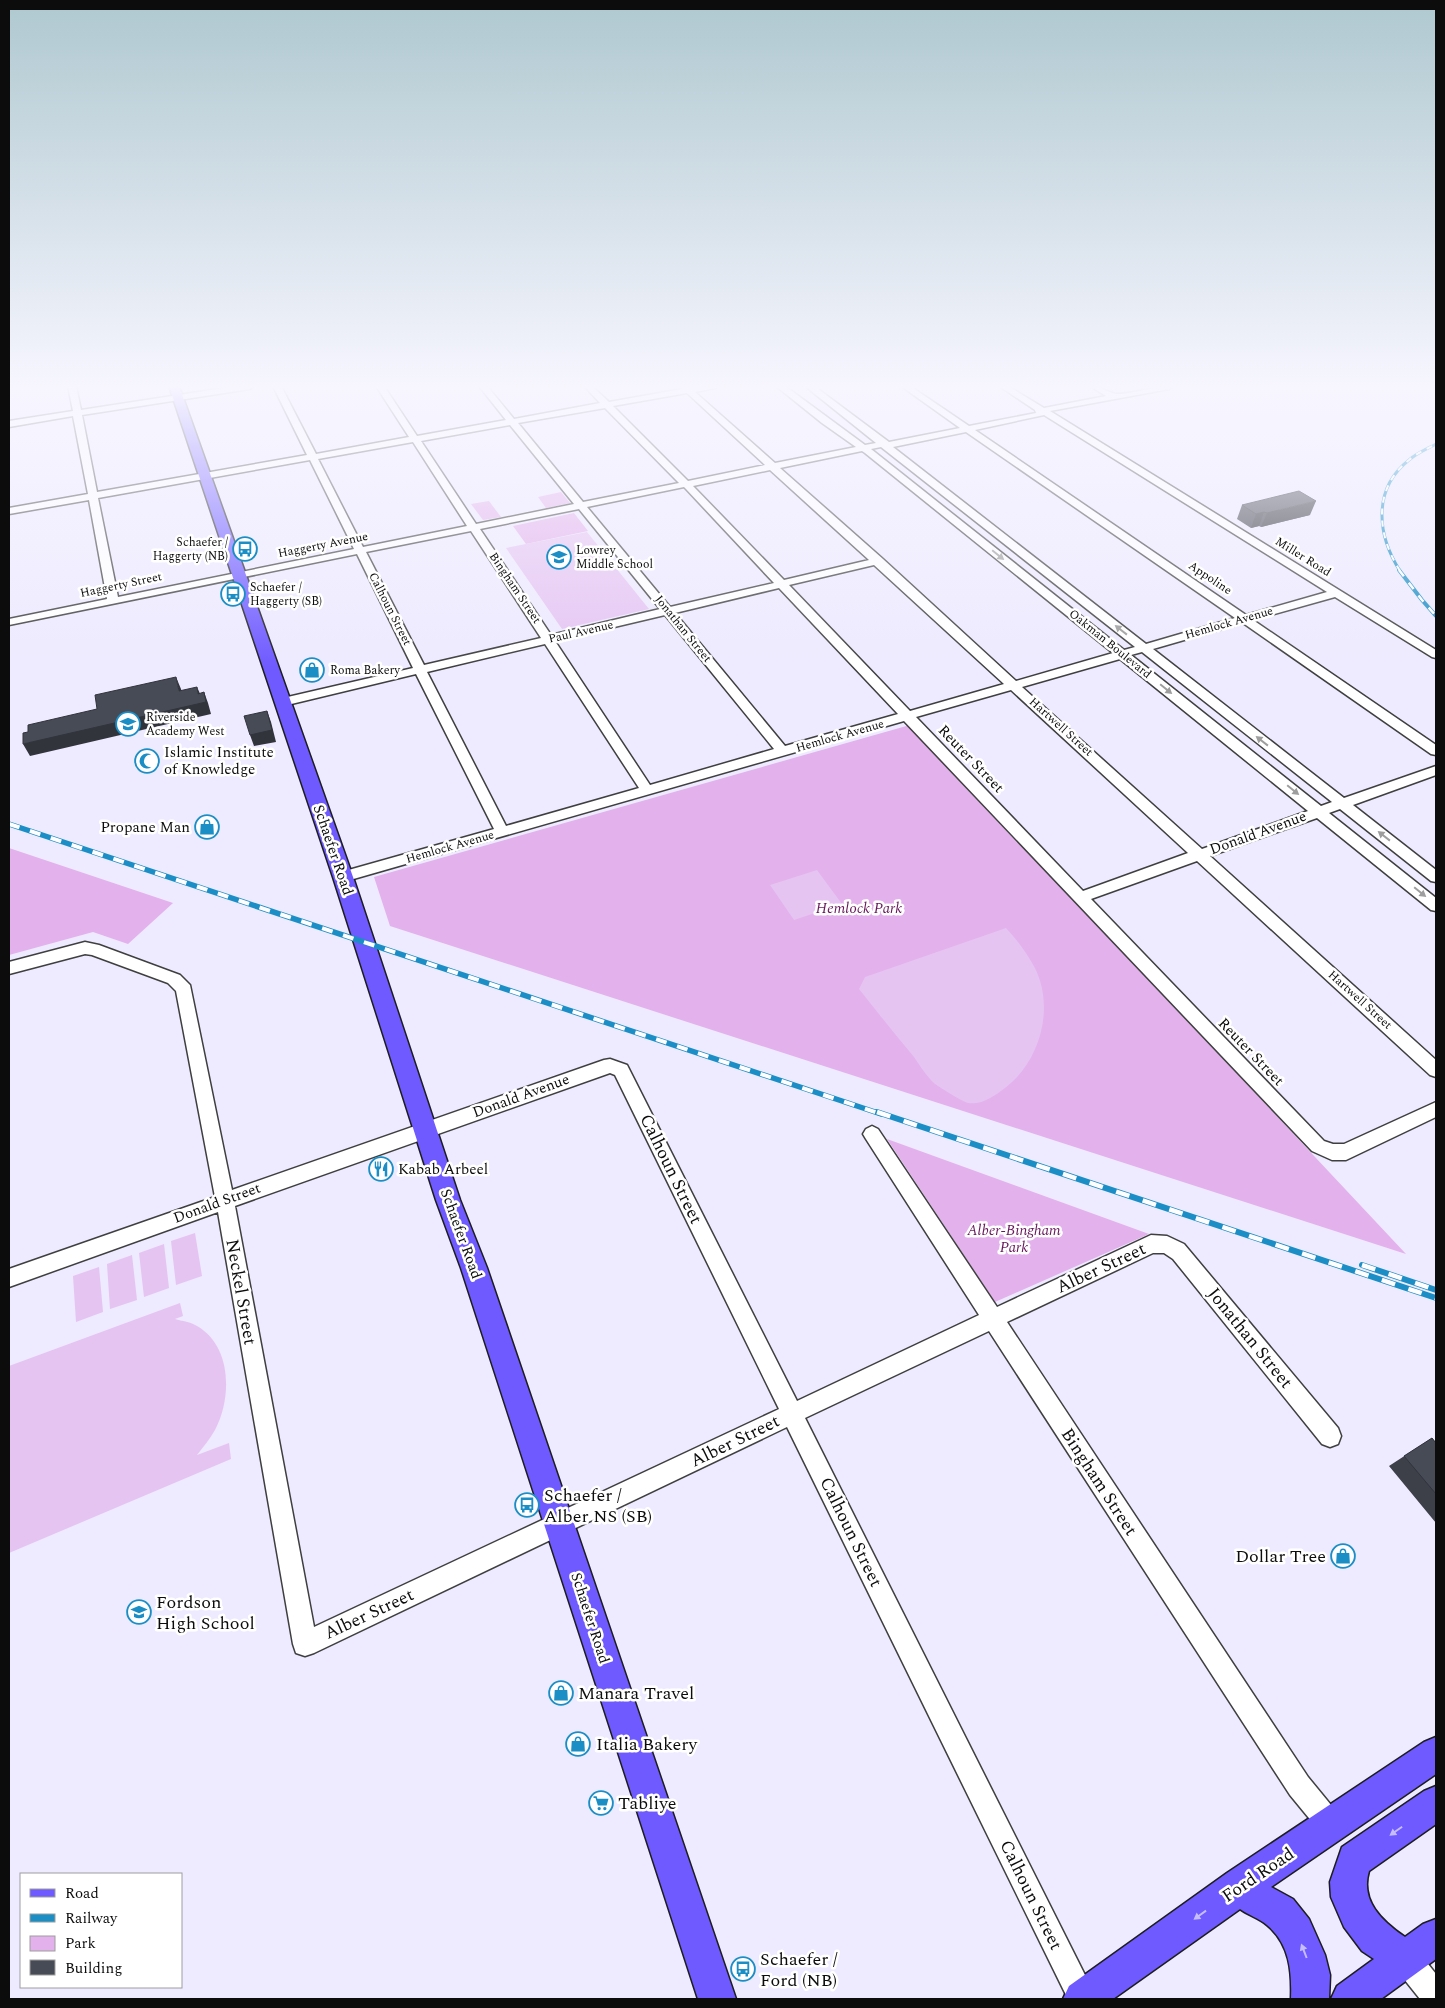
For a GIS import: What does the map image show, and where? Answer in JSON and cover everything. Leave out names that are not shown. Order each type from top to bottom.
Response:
[{"type":"main road","name":"Schaefer Road","points":[[206,480],[343,877],[448,1200],[474,1268],[717,1999]]},
{"type":"main road","name":"Ford Road","points":[[1082,1999],[1240,1886],[1436,1754]]},
{"type":"main road","points":[[1406,1959],[1375,1938],[1357,1914],[1349,1897],[1348,1882],[1355,1860],[1436,1803]]},
{"type":"main road","points":[[1240,1886],[1258,1900],[1280,1912],[1296,1932],[1306,1955],[1309,1968],[1310,1999]]},
{"type":"main road","points":[[1350,1999],[1436,1937]]},
{"type":"street","points":[[90,480],[113,601]]},
{"type":"street","points":[[9,511],[184,480]]},
{"type":"street","name":"Calhoun Street","points":[[325,480],[502,832]]},
{"type":"street","name":"Bingham Street","points":[[442,480],[648,791]]},
{"type":"street","name":"Jonathan Street","points":[[562,480],[783,752]]},
{"type":"street","name":"Reuter Street","points":[[682,480],[1318,1146],[1332,1152],[1346,1152],[1436,1109]]},
{"type":"street","name":"Haggerty Avenue","points":[[239,575],[707,480]]},
{"type":"street","name":"Hartwell Street","points":[[789,480],[1436,1070]]},
{"type":"street","name":"Oakman Boulevard","points":[[904,480],[1436,906]]},
{"type":"street","name":"Oakman Boulevard","points":[[929,480],[1436,876]]},
{"type":"street","name":"Appoline","points":[[1042,480],[1436,750]]},
{"type":"street","name":"Miller Road","points":[[1155,480],[1436,655]]},
{"type":"street","points":[[972,534],[993,530]]},
{"type":"street","name":"Paul Avenue","points":[[283,702],[879,561]]},
{"type":"street","name":"Haggerty Street","points":[[9,622],[239,575]]},
{"type":"street","name":"Hemlock Avenue","points":[[343,877],[1336,592]]},
{"type":"street","name":"Donald Avenue","points":[[1080,897],[1436,770]]},
{"type":"street","name":"Neckel Street","points":[[9,968],[82,948],[94,949],[174,978],[184,989],[225,1201],[305,1644]]},
{"type":"street","name":"Donald Avenue","points":[[426,1130],[604,1067],[617,1067]]},
{"type":"street","name":"Calhoun Street","points":[[617,1067],[623,1073],[1082,1999]]},
{"type":"street","name":"Donald Street","points":[[9,1278],[426,1130]]},
{"type":"street","name":"Bingham Street","points":[[872,1134],[1298,1786],[1331,1825]]},
{"type":"street","name":"Alber Street","points":[[305,1644],[559,1526],[1151,1244],[1167,1244]]},
{"type":"street","name":"Jonathan Street","points":[[1167,1244],[1180,1253],[1330,1436]]},
{"type":"street","points":[[1406,1959],[1436,1996]]},
{"type":"green space","points":[[561,492],[570,503],[546,508],[538,497]]},
{"type":"green space","points":[[489,501],[501,517],[483,520],[471,504]]},
{"type":"green space","points":[[574,513],[588,531],[526,544],[513,526]]},
{"type":"green space","name":"Hemlock Park","points":[[910,725],[1406,1254],[390,926],[374,877]]},
{"type":"green space","points":[[9,848],[173,903],[128,944],[93,932],[9,955]]},
{"type":"green space","name":"Alber-Bingham Park","points":[[887,1139],[1149,1234],[995,1302]]},
{"type":"shaded area","name":"Lowrey Middle School","points":[[587,532],[649,609],[562,629],[506,548]]},
{"type":"shaded area","points":[[817,870],[842,904],[794,920],[770,885]]},
{"type":"shaded area","points":[[1006,928],[1029,957],[1041,984],[1044,1000],[1044,1017],[1041,1033],[1027,1064],[1017,1077],[1005,1088],[988,1099],[979,1103],[968,1103],[932,1081],[859,989],[865,977]]},
{"type":"shaded area","points":[[195,1233],[202,1276],[176,1285],[171,1241]]},
{"type":"shaded area","points":[[164,1244],[169,1288],[144,1297],[139,1253]]},
{"type":"shaded area","points":[[132,1255],[137,1300],[110,1309],[107,1264]]},
{"type":"shaded area","points":[[99,1267],[103,1312],[76,1322],[73,1276]]},
{"type":"shaded area","points":[[180,1303],[183,1316],[175,1319],[195,1325],[209,1335],[223,1359],[225,1374],[226,1388],[221,1417],[215,1430],[197,1455],[229,1443],[231,1459],[9,1553],[9,1366]]},
{"type":"building","points":[[1299,491],[1316,501],[1256,514],[1242,505]]},
{"type":"building","points":[[176,677],[179,691],[197,687],[198,694],[204,692],[206,702],[23,744],[23,733],[28,732],[28,725],[97,709],[95,695]]},
{"type":"building","points":[[267,711],[272,730],[250,735],[244,716]]},
{"type":"building","points":[[1432,1438],[1436,1443],[1436,1494],[1404,1456]]},
{"type":"railway","points":[[1392,480],[1384,498],[1383,528],[1386,543],[1400,571]]},
{"type":"railway","points":[[1399,570],[1436,616]]},
{"type":"railway","points":[[9,824],[881,1114]]},
{"type":"railway","points":[[877,1112],[1436,1298]]},
{"type":"railway","points":[[1362,1265],[1436,1290]]},
{"type":"place","name":"Schaefer / Haggerty (NB)","points":[[245,549]]},
{"type":"place","name":"Lowrey Middle School","points":[[559,557]]},
{"type":"place","name":"Schaefer / Haggerty (SB)","points":[[233,594]]},
{"type":"place","name":"Roma Bakery","points":[[312,670]]},
{"type":"place","name":"Riverside Academy West","points":[[128,724]]},
{"type":"place","name":"Islamic Institute of Knowledge","points":[[147,761]]},
{"type":"place","name":"Propane Man","points":[[207,827]]},
{"type":"place","name":"Kabab Arbeel","points":[[381,1169]]},
{"type":"place","name":"Schaefer / Alber NS (SB)","points":[[527,1505]]},
{"type":"place","name":"Dollar Tree","points":[[1343,1556]]},
{"type":"place","name":"Fordson High School","points":[[139,1612]]},
{"type":"place","name":"Manara Travel","points":[[561,1693]]},
{"type":"place","name":"Italia Bakery","points":[[578,1744]]},
{"type":"place","name":"Tabliye","points":[[601,1803]]},
{"type":"place","name":"Schaefer / Ford (NB)","points":[[743,1969]]}]
